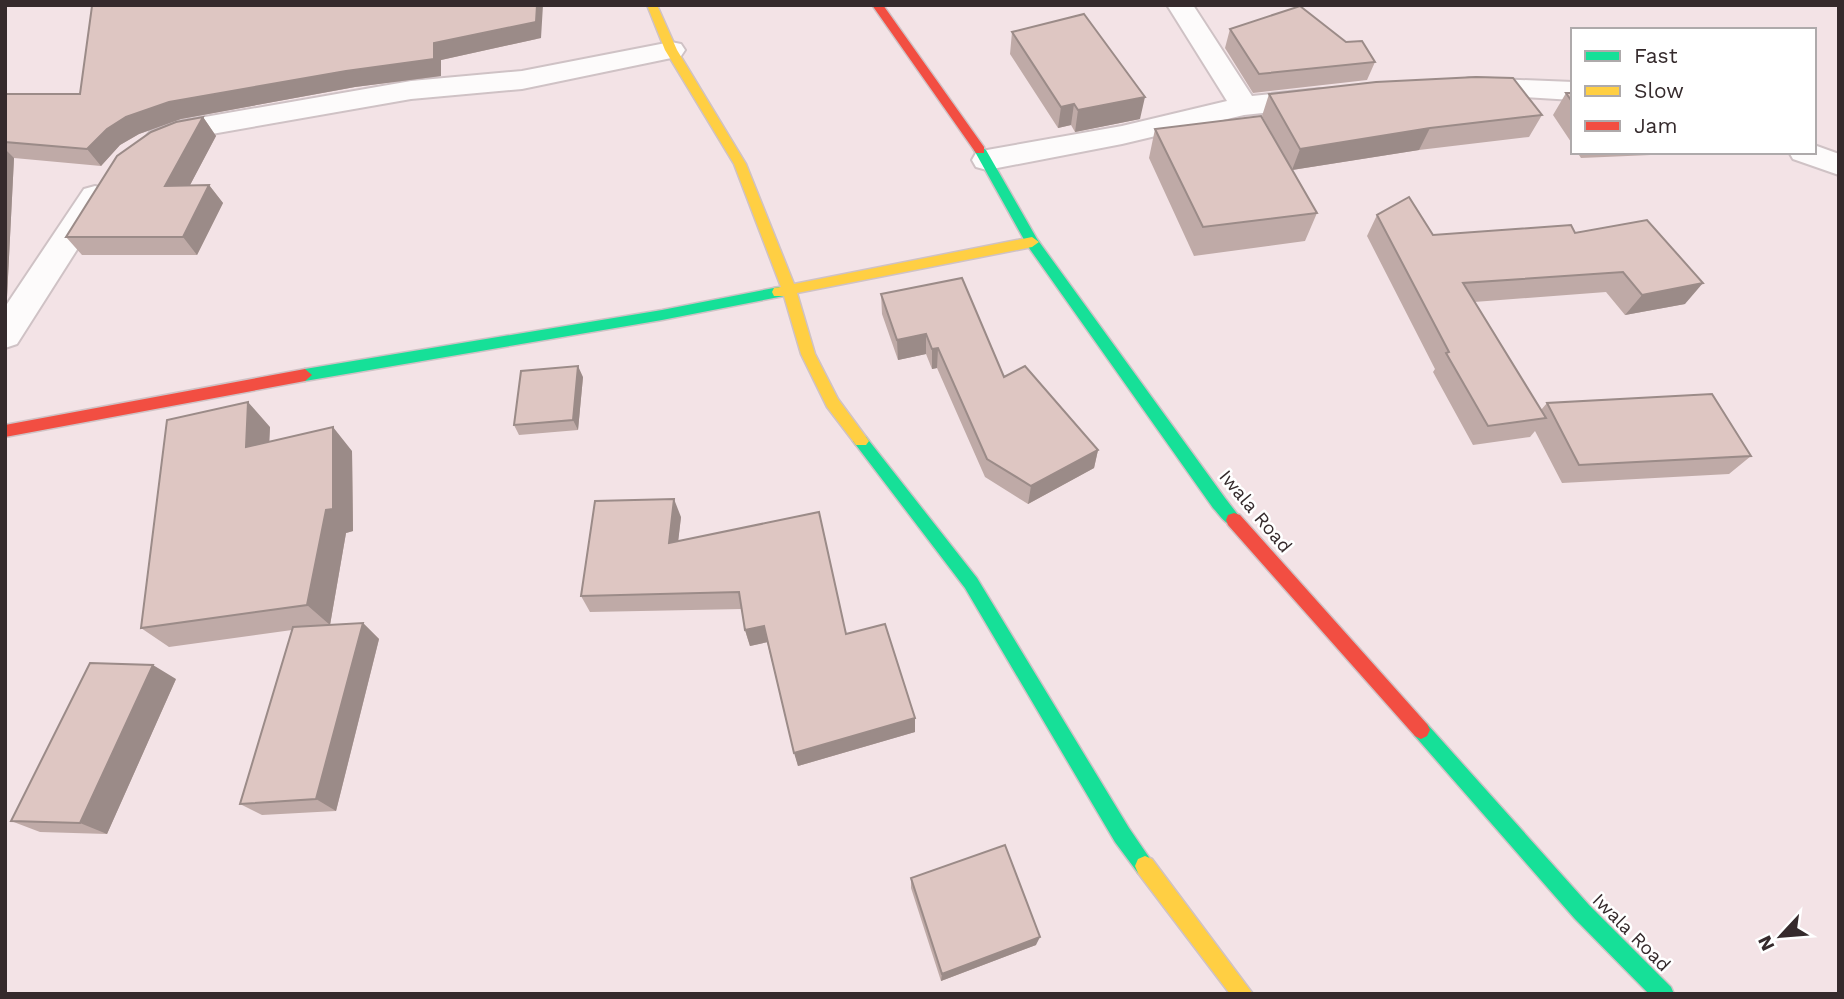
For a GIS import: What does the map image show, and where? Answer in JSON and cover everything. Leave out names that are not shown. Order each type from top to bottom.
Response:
[{"type":"street","points":[[652,5],[671,50],[740,164],[789,289],[808,354],[832,403],[971,583],[1122,835],[1243,994]]},
{"type":"street","name":"Iwala Road","points":[[877,5],[987,160],[1032,242],[1219,503],[1581,912],[1664,994]]},
{"type":"street","points":[[1180,5],[1244,106]]},
{"type":"street","points":[[135,152],[182,130],[411,90],[522,80],[671,50]]},
{"type":"street","points":[[1437,88],[1571,91]]},
{"type":"street","points":[[987,160],[1122,135],[1244,106],[1340,96]]},
{"type":"street","points":[[1809,154],[1839,165]]},
{"type":"street","points":[[5,335],[108,178]]},
{"type":"street","points":[[5,431],[394,359],[662,315],[1032,242]]},
{"type":"building","points":[[537,5],[536,22],[434,43],[434,59],[346,71],[169,102],[126,117],[107,129],[87,149],[5,142],[5,94],[80,94],[92,6]]},
{"type":"building","points":[[1300,6],[1346,42],[1362,41],[1375,62],[1259,74],[1230,29]]},
{"type":"building","points":[[1084,14],[1145,97],[1078,110],[1074,104],[1061,107],[1012,32]]},
{"type":"building","points":[[1513,78],[1542,115],[1430,128],[1300,149],[1269,94],[1376,82]]},
{"type":"building","points":[[1261,116],[1317,213],[1203,227],[1155,129]]},
{"type":"building","points":[[203,117],[165,186],[209,185],[183,237],[66,237],[117,156],[151,132],[176,122]]},
{"type":"building","points":[[1409,197],[1433,235],[1571,225],[1575,233],[1647,220],[1703,283],[1642,295],[1623,272],[1463,283],[1546,418],[1488,426],[1446,353],[1449,352],[1377,215]]},
{"type":"building","points":[[962,278],[1004,377],[1025,366],[1098,450],[1031,486],[987,459],[938,348],[932,349],[926,334],[897,340],[881,294]]},
{"type":"building","points":[[578,366],[573,420],[514,425],[521,371]]},
{"type":"building","points":[[1712,394],[1751,456],[1579,465],[1547,403]]},
{"type":"building","points":[[248,402],[246,447],[333,427],[333,509],[326,510],[307,605],[141,628],[167,420]]},
{"type":"building","points":[[674,499],[669,543],[819,512],[846,634],[885,624],[915,718],[794,753],[764,626],[745,630],[739,592],[581,596],[595,501]]},
{"type":"building","points":[[363,623],[316,799],[240,804],[293,627]]},
{"type":"building","points":[[90,663],[153,665],[80,823],[11,821]]},
{"type":"building","points":[[1005,845],[1040,937],[942,974],[911,878]]},
{"type":"traffic: fast","points":[[980,150],[1032,242],[1219,503],[1234,520]]},
{"type":"traffic: fast","points":[[305,375],[662,315],[779,292]]},
{"type":"traffic: fast","points":[[861,441],[971,583],[1122,835],[1145,866]]},
{"type":"traffic: fast","points":[[1421,730],[1582,912],[1664,994]]},
{"type":"traffic: slow","points":[[652,5],[671,50],[740,164],[789,289],[808,354],[832,403],[861,441]]},
{"type":"traffic: slow","points":[[779,292],[1032,242]]},
{"type":"traffic: slow","points":[[1145,866],[1243,994]]},
{"type":"traffic: jam","points":[[877,5],[980,150]]},
{"type":"traffic: jam","points":[[5,431],[305,375]]},
{"type":"traffic: jam","points":[[1234,520],[1421,730]]}]
